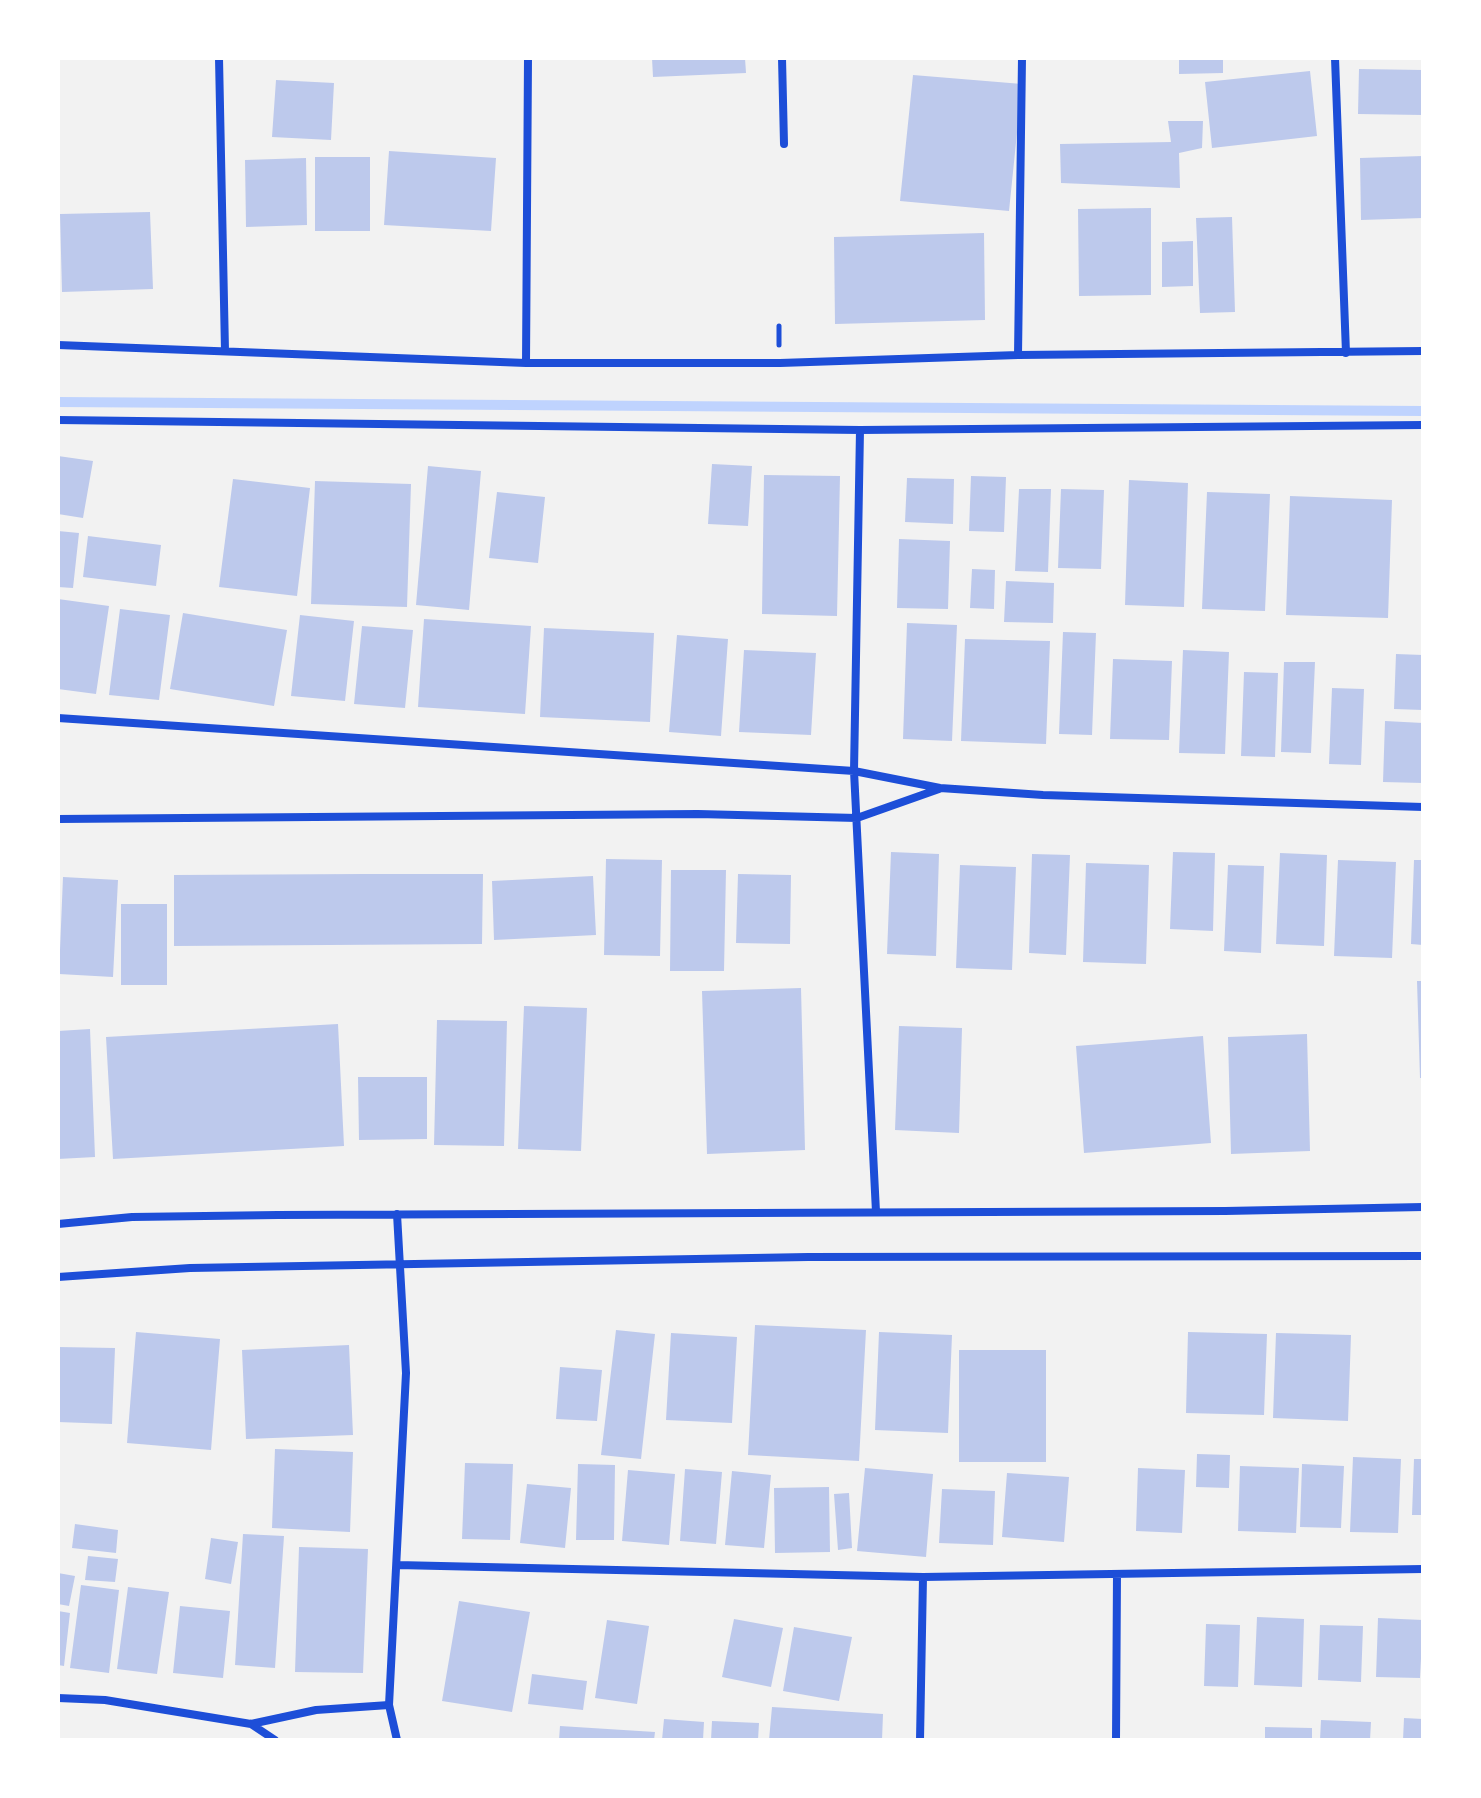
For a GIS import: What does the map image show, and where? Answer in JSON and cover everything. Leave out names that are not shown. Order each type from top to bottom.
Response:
[{"type":"street","points":[[219,58],[225,351]]},
{"type":"street","points":[[526,363],[528,58]]},
{"type":"street","points":[[782,58],[784,144]]},
{"type":"street","points":[[1018,355],[1022,58]]},
{"type":"street","points":[[1335,58],[1346,353]]},
{"type":"street","points":[[58,345],[526,363],[780,363],[1018,355],[1423,351]]},
{"type":"street","points":[[58,420],[860,430],[1423,425]]},
{"type":"street","points":[[860,430],[854,771],[876,1212]]},
{"type":"street","points":[[58,718],[854,771],[940,788],[1043,795],[1423,807]]},
{"type":"street","points":[[58,819],[683,814],[857,818],[940,788]]},
{"type":"street","points":[[58,1224],[132,1217],[1423,1207]]},
{"type":"street","points":[[397,1214],[406,1373],[389,1705],[397,1740]]},
{"type":"street","points":[[58,1277],[190,1268],[823,1257],[1423,1256]]},
{"type":"street","points":[[397,1565],[923,1577],[1423,1569]]},
{"type":"street","points":[[1116,1740],[1117,1574]]},
{"type":"street","points":[[920,1740],[923,1577]]},
{"type":"street","points":[[58,1698],[105,1700],[251,1724],[316,1710],[389,1705]]},
{"type":"street","points":[[251,1724],[275,1740]]},
{"type":"building","points":[[652,58],[745,58],[746,73],[653,77]]},
{"type":"building","points":[[1179,58],[1223,58],[1223,73],[1179,74]]},
{"type":"building","points":[[1359,69],[1423,70],[1423,115],[1358,114]]},
{"type":"building","points":[[1310,71],[1317,136],[1212,148],[1205,82]]},
{"type":"building","points":[[913,75],[1022,84],[1009,211],[900,201]]},
{"type":"building","points":[[276,80],[334,83],[331,140],[272,137]]},
{"type":"building","points":[[1168,121],[1203,121],[1202,148],[1179,153],[1180,188],[1061,183],[1060,144],[1171,142]]},
{"type":"building","points":[[389,151],[496,158],[491,231],[384,225]]},
{"type":"building","points":[[1423,156],[1423,218],[1361,220],[1360,158]]},
{"type":"building","points":[[315,157],[370,157],[370,231],[315,231]]},
{"type":"building","points":[[306,158],[307,225],[246,227],[245,160]]},
{"type":"building","points":[[1151,208],[1151,295],[1079,296],[1078,209]]},
{"type":"building","points":[[150,212],[153,289],[62,292],[60,214]]},
{"type":"building","points":[[1232,217],[1235,312],[1200,313],[1196,218]]},
{"type":"building","points":[[984,233],[985,320],[835,324],[834,237]]},
{"type":"building","points":[[1193,241],[1193,286],[1162,287],[1162,242]]},
{"type":"building","points":[[58,456],[93,461],[83,518],[58,514]]},
{"type":"building","points":[[712,464],[752,466],[748,526],[708,524]]},
{"type":"building","points":[[428,466],[481,471],[469,610],[416,605]]},
{"type":"building","points":[[764,475],[840,476],[837,616],[762,614]]},
{"type":"building","points":[[971,476],[1006,477],[1004,532],[969,531]]},
{"type":"building","points":[[907,478],[954,479],[953,524],[905,522]]},
{"type":"building","points":[[233,479],[310,488],[297,596],[219,587]]},
{"type":"building","points":[[1129,480],[1188,483],[1184,607],[1125,605]]},
{"type":"building","points":[[315,481],[411,484],[407,607],[311,604]]},
{"type":"building","points":[[1019,489],[1051,489],[1048,572],[1015,571]]},
{"type":"building","points":[[1061,489],[1104,490],[1101,569],[1058,568]]},
{"type":"building","points":[[497,492],[545,497],[538,563],[489,558]]},
{"type":"building","points":[[1207,492],[1270,494],[1265,611],[1202,609]]},
{"type":"building","points":[[1290,496],[1392,500],[1388,618],[1286,615]]},
{"type":"building","points":[[58,531],[79,533],[73,588],[58,587]]},
{"type":"building","points":[[88,536],[161,545],[156,586],[83,577]]},
{"type":"building","points":[[899,539],[950,541],[948,609],[897,608]]},
{"type":"building","points":[[972,569],[995,570],[994,609],[970,608]]},
{"type":"building","points":[[1006,581],[1054,583],[1053,623],[1004,622]]},
{"type":"building","points":[[58,599],[109,606],[96,694],[58,689]]},
{"type":"building","points":[[120,609],[170,615],[159,700],[109,695]]},
{"type":"building","points":[[183,613],[287,630],[274,706],[170,689]]},
{"type":"building","points":[[300,615],[354,621],[345,701],[291,696]]},
{"type":"building","points":[[424,619],[531,626],[525,714],[418,707]]},
{"type":"building","points":[[907,623],[957,625],[952,741],[903,739]]},
{"type":"building","points":[[362,626],[413,630],[405,708],[354,704]]},
{"type":"building","points":[[544,628],[654,633],[650,722],[540,717]]},
{"type":"building","points":[[1063,632],[1096,633],[1092,735],[1059,734]]},
{"type":"building","points":[[677,635],[728,639],[721,736],[669,732]]},
{"type":"building","points":[[965,639],[1050,641],[1046,744],[961,741]]},
{"type":"building","points":[[744,650],[816,653],[811,735],[739,732]]},
{"type":"building","points":[[1183,650],[1229,652],[1225,754],[1179,753]]},
{"type":"building","points":[[1396,654],[1423,655],[1423,710],[1394,709]]},
{"type":"building","points":[[1113,659],[1172,661],[1169,740],[1110,739]]},
{"type":"building","points":[[1284,662],[1315,662],[1311,753],[1281,752]]},
{"type":"building","points":[[1244,672],[1278,673],[1275,757],[1241,756]]},
{"type":"building","points":[[1332,688],[1364,689],[1361,765],[1329,764]]},
{"type":"building","points":[[1385,721],[1423,723],[1423,783],[1383,782]]},
{"type":"building","points":[[891,852],[939,854],[936,956],[887,954]]},
{"type":"building","points":[[1173,852],[1215,853],[1213,931],[1170,929]]},
{"type":"building","points":[[1280,853],[1327,855],[1324,946],[1276,944]]},
{"type":"building","points":[[1032,854],[1070,855],[1066,955],[1029,953]]},
{"type":"building","points":[[606,859],[662,860],[660,956],[604,955]]},
{"type":"building","points":[[1338,860],[1396,862],[1392,958],[1334,956]]},
{"type":"building","points":[[1414,860],[1423,860],[1423,945],[1411,944]]},
{"type":"building","points":[[1086,863],[1149,865],[1146,964],[1083,962]]},
{"type":"building","points":[[960,865],[1016,867],[1012,970],[956,968]]},
{"type":"building","points":[[1228,865],[1264,866],[1261,953],[1224,951]]},
{"type":"building","points":[[671,870],[726,870],[724,971],[670,971]]},
{"type":"building","points":[[483,874],[482,944],[174,946],[174,875]]},
{"type":"building","points":[[738,874],[791,875],[790,944],[736,943]]},
{"type":"building","points":[[593,876],[596,935],[494,940],[492,881]]},
{"type":"building","points":[[63,877],[118,880],[113,977],[59,974]]},
{"type":"building","points":[[121,904],[167,904],[167,985],[121,985]]},
{"type":"building","points":[[1417,981],[1423,981],[1423,1078],[1420,1078]]},
{"type":"building","points":[[801,988],[805,1150],[707,1154],[702,991]]},
{"type":"building","points":[[524,1006],[587,1008],[581,1151],[518,1149]]},
{"type":"building","points":[[437,1020],[507,1021],[504,1146],[434,1145]]},
{"type":"building","points":[[338,1024],[344,1146],[113,1159],[106,1037]]},
{"type":"building","points":[[899,1026],[962,1028],[959,1133],[895,1130]]},
{"type":"building","points":[[90,1029],[95,1157],[58,1159],[58,1031]]},
{"type":"building","points":[[1307,1034],[1310,1151],[1231,1154],[1228,1037]]},
{"type":"building","points":[[1203,1036],[1211,1143],[1084,1153],[1076,1046]]},
{"type":"building","points":[[358,1077],[427,1077],[427,1139],[359,1140]]},
{"type":"building","points":[[755,1325],[866,1330],[859,1461],[748,1455]]},
{"type":"building","points":[[616,1330],[655,1334],[641,1459],[601,1455]]},
{"type":"building","points":[[136,1332],[220,1339],[211,1450],[127,1443]]},
{"type":"building","points":[[879,1332],[952,1335],[948,1433],[875,1430]]},
{"type":"building","points":[[1188,1332],[1267,1334],[1264,1415],[1186,1413]]},
{"type":"building","points":[[671,1333],[737,1337],[732,1423],[666,1420]]},
{"type":"building","points":[[1276,1333],[1351,1335],[1348,1421],[1273,1418]]},
{"type":"building","points":[[349,1345],[353,1435],[246,1439],[242,1350]]},
{"type":"building","points":[[58,1347],[115,1348],[112,1424],[58,1422]]},
{"type":"building","points":[[959,1350],[1046,1350],[1046,1462],[959,1462]]},
{"type":"building","points":[[560,1367],[602,1370],[597,1421],[556,1419]]},
{"type":"building","points":[[275,1449],[353,1452],[350,1532],[272,1528]]},
{"type":"building","points":[[1197,1454],[1230,1455],[1229,1488],[1196,1487]]},
{"type":"building","points":[[1353,1457],[1401,1459],[1398,1533],[1350,1532]]},
{"type":"building","points":[[1414,1459],[1423,1459],[1423,1515],[1412,1515]]},
{"type":"building","points":[[465,1463],[513,1464],[510,1540],[462,1539]]},
{"type":"building","points":[[578,1464],[615,1465],[614,1540],[576,1540]]},
{"type":"building","points":[[1302,1464],[1344,1466],[1341,1528],[1300,1527]]},
{"type":"building","points":[[1240,1466],[1299,1468],[1296,1533],[1238,1531]]},
{"type":"building","points":[[865,1468],[933,1474],[926,1557],[857,1551]]},
{"type":"building","points":[[1138,1468],[1185,1470],[1182,1533],[1136,1531]]},
{"type":"building","points":[[685,1469],[722,1472],[716,1544],[680,1541]]},
{"type":"building","points":[[628,1470],[675,1474],[669,1545],[622,1541]]},
{"type":"building","points":[[732,1471],[771,1475],[764,1548],[725,1545]]},
{"type":"building","points":[[1007,1473],[1069,1477],[1064,1542],[1002,1537]]},
{"type":"building","points":[[527,1484],[571,1488],[565,1548],[520,1543]]},
{"type":"building","points":[[829,1487],[830,1552],[775,1553],[774,1488]]},
{"type":"building","points":[[942,1489],[995,1491],[993,1545],[939,1543]]},
{"type":"building","points":[[849,1493],[852,1548],[838,1550],[834,1494]]},
{"type":"building","points":[[75,1524],[118,1530],[116,1553],[72,1548]]},
{"type":"building","points":[[243,1534],[284,1536],[275,1668],[235,1665]]},
{"type":"building","points":[[211,1538],[238,1542],[231,1584],[205,1579]]},
{"type":"building","points":[[299,1547],[368,1549],[363,1673],[295,1672]]},
{"type":"building","points":[[88,1556],[118,1559],[115,1582],[85,1580]]},
{"type":"building","points":[[58,1573],[75,1576],[69,1606],[58,1604]]},
{"type":"building","points":[[81,1585],[119,1590],[109,1673],[70,1668]]},
{"type":"building","points":[[128,1587],[169,1592],[157,1674],[117,1669]]},
{"type":"building","points":[[459,1601],[530,1612],[512,1712],[442,1701]]},
{"type":"building","points":[[180,1606],[230,1611],[223,1678],[173,1673]]},
{"type":"building","points":[[58,1611],[70,1613],[64,1666],[58,1665]]},
{"type":"building","points":[[1257,1617],[1304,1619],[1302,1687],[1254,1685]]},
{"type":"building","points":[[1378,1618],[1423,1620],[1420,1678],[1376,1677]]},
{"type":"building","points":[[734,1619],[783,1628],[771,1687],[722,1677]]},
{"type":"building","points":[[607,1620],[649,1626],[637,1704],[595,1698]]},
{"type":"building","points":[[1206,1624],[1240,1625],[1238,1687],[1204,1686]]},
{"type":"building","points":[[1320,1625],[1363,1626],[1361,1682],[1318,1680]]},
{"type":"building","points":[[794,1627],[852,1637],[839,1701],[783,1691]]},
{"type":"building","points":[[532,1674],[587,1681],[583,1710],[528,1704]]},
{"type":"building","points":[[772,1707],[883,1714],[882,1740],[769,1740]]},
{"type":"building","points":[[1404,1718],[1423,1719],[1423,1740],[1403,1740]]},
{"type":"building","points":[[664,1719],[704,1722],[703,1740],[662,1740]]},
{"type":"building","points":[[1321,1720],[1371,1722],[1370,1740],[1320,1740]]},
{"type":"building","points":[[712,1721],[759,1723],[758,1740],[711,1740]]},
{"type":"building","points":[[560,1726],[655,1732],[654,1740],[559,1740]]},
{"type":"building","points":[[1265,1727],[1312,1728],[1312,1740],[1265,1740]]},
{"type":"waterway","points":[[58,402],[1423,411]]}]
